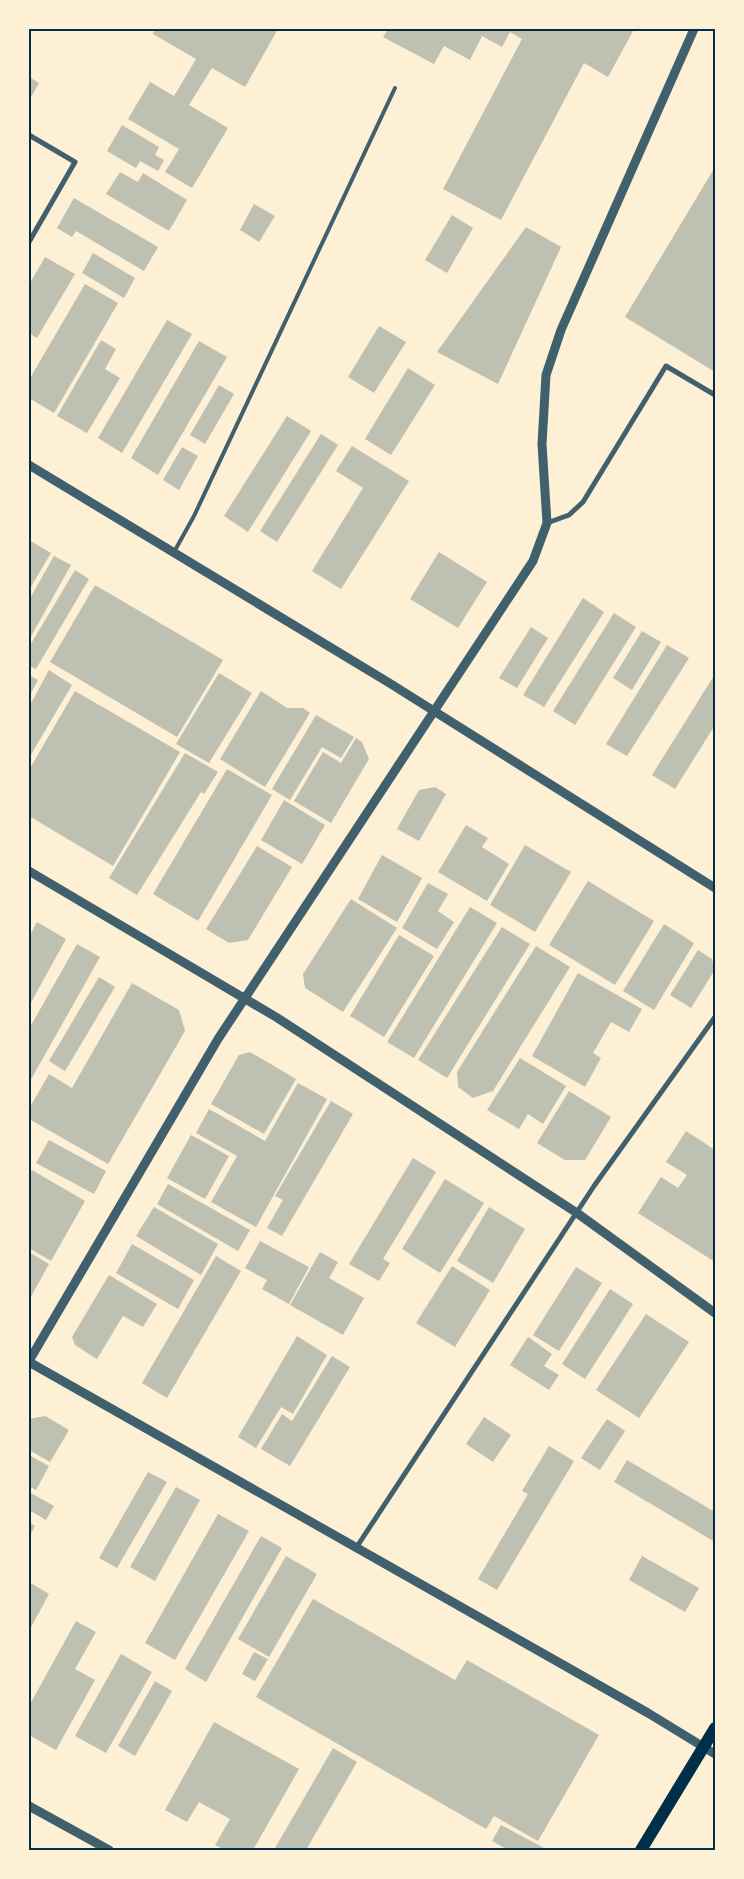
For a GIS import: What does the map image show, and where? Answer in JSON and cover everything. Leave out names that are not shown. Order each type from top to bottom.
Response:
[{"type":"main road","points":[[641,1850],[715,1728]]},
{"type":"street","points":[[694,29],[561,330],[546,375],[542,444],[547,523],[533,561],[218,1039],[29,1361],[648,1713],[715,1754]]},
{"type":"street","points":[[29,135],[75,162],[29,242]]},
{"type":"street","points":[[547,523],[569,515],[583,502],[666,366],[715,395]]},
{"type":"street","points":[[29,465],[434,710],[715,888]]},
{"type":"street","points":[[29,871],[246,998],[577,1213],[715,1313]]},
{"type":"street","points":[[356,1548],[577,1213],[715,1017]]},
{"type":"street","points":[[29,1806],[109,1850]]},
{"type":"lane","points":[[174,552],[194,516],[395,88]]},
{"type":"building","points":[[155,29],[278,29],[245,87],[212,68],[189,105],[228,128],[192,188],[165,172],[179,149],[128,119],[150,82],[174,96],[196,59],[153,34]]},
{"type":"building","points":[[388,29],[629,29],[633,31],[608,77],[584,63],[501,220],[443,189],[522,39],[510,32],[502,47],[482,36],[470,60],[444,46],[434,64],[383,37]]},
{"type":"building","points":[[29,77],[39,83],[29,101]]},
{"type":"building","points":[[122,125],[159,147],[155,155],[164,160],[158,171],[140,161],[136,168],[107,151]]},
{"type":"building","points":[[715,167],[715,372],[625,317]]},
{"type":"building","points":[[120,172],[138,182],[143,173],[187,200],[169,231],[106,194]]},
{"type":"building","points":[[74,198],[158,247],[144,271],[76,231],[72,237],[57,228]]},
{"type":"building","points":[[254,204],[275,216],[259,242],[240,230]]},
{"type":"building","points":[[452,215],[473,228],[447,273],[425,260]]},
{"type":"building","points":[[526,227],[561,247],[498,384],[437,352]]},
{"type":"building","points":[[93,253],[135,278],[124,298],[82,273]]},
{"type":"building","points":[[45,257],[75,274],[37,338],[29,333],[29,285]]},
{"type":"building","points":[[85,284],[118,303],[54,413],[29,398],[29,380]]},
{"type":"building","points":[[167,320],[192,334],[122,453],[98,438]]},
{"type":"building","points":[[379,326],[406,342],[374,393],[348,377]]},
{"type":"building","points":[[101,340],[116,349],[105,369],[120,378],[87,433],[57,416]]},
{"type":"building","points":[[199,341],[227,357],[158,475],[131,458]]},
{"type":"building","points":[[408,368],[435,385],[391,455],[365,439]]},
{"type":"building","points":[[219,385],[234,394],[205,444],[190,435]]},
{"type":"building","points":[[287,416],[311,431],[248,532],[224,516]]},
{"type":"building","points":[[321,434],[338,445],[277,542],[260,531]]},
{"type":"building","points":[[352,446],[409,481],[341,589],[312,571],[363,488],[336,471]]},
{"type":"building","points":[[182,447],[198,456],[179,490],[163,480]]},
{"type":"building","points":[[29,540],[51,553],[29,590]]},
{"type":"building","points":[[439,552],[487,582],[458,628],[410,599]]},
{"type":"building","points":[[54,556],[71,565],[29,640],[29,600]]},
{"type":"building","points":[[75,570],[89,579],[36,669],[29,666],[29,647]]},
{"type":"building","points":[[95,585],[223,660],[177,737],[50,662]]},
{"type":"building","points":[[583,598],[604,612],[544,707],[523,695]]},
{"type":"building","points":[[614,613],[636,627],[575,725],[553,711]]},
{"type":"building","points":[[531,627],[548,638],[517,688],[499,678]]},
{"type":"building","points":[[642,631],[661,642],[632,690],[613,678]]},
{"type":"building","points":[[667,645],[689,658],[627,756],[606,744]]},
{"type":"building","points":[[49,670],[72,685],[29,758],[29,707]]},
{"type":"building","points":[[219,673],[252,693],[209,763],[176,744]]},
{"type":"building","points":[[715,674],[715,725],[675,789],[652,775]]},
{"type":"building","points":[[29,675],[38,680],[29,697]]},
{"type":"building","points":[[75,691],[180,752],[113,866],[29,816],[29,770]]},
{"type":"building","points":[[261,691],[287,708],[303,708],[310,713],[265,787],[220,759]]},
{"type":"building","points":[[316,715],[354,737],[341,758],[322,747],[290,800],[272,789]]},
{"type":"building","points":[[356,738],[362,742],[369,759],[331,823],[294,801],[323,752],[341,763]]},
{"type":"building","points":[[185,753],[218,772],[204,794],[201,792],[137,895],[109,878]]},
{"type":"building","points":[[227,769],[272,795],[198,921],[153,894]]},
{"type":"building","points":[[435,787],[446,794],[419,841],[397,829],[419,790]]},
{"type":"building","points":[[284,800],[325,825],[302,864],[261,840]]},
{"type":"building","points":[[466,825],[488,838],[482,847],[509,864],[487,901],[438,872]]},
{"type":"building","points":[[525,845],[571,872],[535,932],[490,905]]},
{"type":"building","points":[[257,846],[292,867],[248,940],[229,943],[206,929]]},
{"type":"building","points":[[382,855],[422,878],[397,922],[358,899]]},
{"type":"building","points":[[588,881],[654,921],[615,985],[549,945]]},
{"type":"building","points":[[428,883],[448,894],[438,911],[454,922],[437,949],[402,928]]},
{"type":"building","points":[[351,899],[397,928],[343,1012],[305,988],[303,974]]},
{"type":"building","points":[[470,907],[497,923],[414,1058],[387,1042]]},
{"type":"building","points":[[37,922],[66,939],[29,1006],[29,937]]},
{"type":"building","points":[[664,924],[694,943],[654,1010],[623,991]]},
{"type":"building","points":[[502,927],[530,944],[447,1078],[418,1060]]},
{"type":"building","points":[[399,935],[434,956],[384,1037],[350,1016]]},
{"type":"building","points":[[77,944],[100,957],[29,1083],[29,1029]]},
{"type":"building","points":[[536,946],[570,967],[493,1091],[473,1098],[458,1087],[457,1072]]},
{"type":"building","points":[[698,950],[712,959],[714,971],[691,1008],[670,995]]},
{"type":"building","points":[[578,973],[642,1009],[629,1032],[611,1022],[593,1053],[601,1058],[585,1087],[532,1056]]},
{"type":"building","points":[[99,977],[115,987],[65,1071],[49,1061]]},
{"type":"building","points":[[132,983],[179,1010],[185,1031],[108,1164],[29,1119],[29,1109],[49,1074],[72,1088]]},
{"type":"building","points":[[250,1052],[296,1079],[264,1134],[211,1104],[239,1055]]},
{"type":"building","points":[[520,1058],[566,1086],[543,1124],[528,1114],[519,1129],[487,1110]]},
{"type":"building","points":[[298,1083],[327,1099],[256,1227],[211,1202],[237,1156],[196,1133],[209,1109],[265,1141]]},
{"type":"building","points":[[569,1091],[611,1117],[585,1160],[565,1160],[537,1143]]},
{"type":"building","points":[[331,1101],[353,1114],[282,1236],[267,1228],[283,1200],[275,1196]]},
{"type":"building","points":[[686,1131],[715,1150],[715,1262],[638,1213],[661,1177],[678,1188],[687,1175],[666,1162]]},
{"type":"building","points":[[191,1135],[229,1156],[205,1199],[167,1178]]},
{"type":"building","points":[[49,1140],[106,1171],[94,1194],[36,1163]]},
{"type":"building","points":[[413,1158],[436,1172],[383,1259],[390,1263],[379,1281],[349,1264]]},
{"type":"building","points":[[32,1170],[85,1201],[51,1261],[29,1248],[29,1175]]},
{"type":"building","points":[[445,1179],[484,1203],[440,1273],[402,1249]]},
{"type":"building","points":[[168,1184],[250,1230],[238,1251],[157,1204]]},
{"type":"building","points":[[154,1207],[218,1244],[201,1275],[136,1236]]},
{"type":"building","points":[[489,1207],[525,1229],[493,1283],[457,1261]]},
{"type":"building","points":[[260,1241],[309,1267],[289,1304],[262,1289],[267,1280],[245,1268]]},
{"type":"building","points":[[132,1244],[194,1280],[178,1309],[116,1273]]},
{"type":"building","points":[[29,1252],[49,1264],[29,1300]]},
{"type":"building","points":[[320,1252],[338,1262],[329,1278],[364,1298],[343,1335],[290,1305]]},
{"type":"building","points":[[216,1256],[241,1271],[167,1398],[142,1383]]},
{"type":"building","points":[[452,1266],[490,1290],[455,1347],[416,1323]]},
{"type":"building","points":[[576,1267],[602,1283],[559,1351],[533,1335]]},
{"type":"building","points":[[109,1275],[157,1304],[143,1327],[123,1316],[97,1359],[75,1345],[72,1337]]},
{"type":"building","points":[[610,1289],[633,1304],[585,1379],[562,1364]]},
{"type":"building","points":[[646,1314],[689,1342],[639,1418],[596,1390]]},
{"type":"building","points":[[297,1336],[327,1355],[293,1414],[281,1407],[256,1448],[238,1437]]},
{"type":"building","points":[[528,1337],[552,1354],[544,1366],[559,1375],[549,1390],[510,1365]]},
{"type":"building","points":[[332,1356],[350,1367],[290,1466],[261,1449],[282,1414],[292,1421]]},
{"type":"building","points":[[45,1416],[69,1430],[50,1462],[29,1450],[29,1419]]},
{"type":"building","points":[[484,1417],[511,1435],[493,1462],[466,1444]]},
{"type":"building","points":[[607,1419],[625,1431],[600,1470],[581,1458]]},
{"type":"building","points":[[549,1446],[574,1461],[497,1590],[478,1579],[528,1494],[522,1491]]},
{"type":"building","points":[[29,1455],[49,1466],[36,1490],[29,1486]]},
{"type":"building","points":[[627,1460],[715,1512],[715,1542],[614,1482]]},
{"type":"building","points":[[148,1472],[167,1482],[117,1568],[99,1558]]},
{"type":"building","points":[[176,1487],[200,1500],[155,1581],[130,1567]]},
{"type":"building","points":[[29,1492],[54,1506],[46,1520],[29,1510]]},
{"type":"building","points":[[218,1514],[249,1531],[175,1660],[145,1643]]},
{"type":"building","points":[[29,1522],[35,1526],[29,1537]]},
{"type":"building","points":[[261,1536],[282,1548],[206,1682],[185,1669]]},
{"type":"building","points":[[286,1556],[317,1574],[269,1657],[238,1639]]},
{"type":"building","points":[[642,1556],[699,1588],[685,1612],[629,1580]]},
{"type":"building","points":[[29,1582],[49,1594],[29,1631]]},
{"type":"building","points":[[313,1599],[455,1680],[467,1660],[599,1735],[538,1841],[494,1816],[486,1829],[256,1697]]},
{"type":"building","points":[[76,1621],[96,1632],[75,1669],[95,1680],[56,1750],[29,1735],[29,1706]]},
{"type":"building","points":[[254,1652],[268,1659],[255,1681],[242,1674]]},
{"type":"building","points":[[121,1654],[152,1672],[106,1753],[75,1736]]},
{"type":"building","points":[[155,1681],[172,1691],[135,1756],[118,1746]]},
{"type":"building","points":[[214,1722],[299,1769],[253,1850],[225,1850],[215,1845],[230,1819],[199,1802],[187,1822],[165,1810]]},
{"type":"building","points":[[333,1748],[357,1762],[306,1850],[274,1850]]},
{"type":"building","points":[[501,1825],[544,1848],[542,1850],[508,1850],[492,1841]]}]
